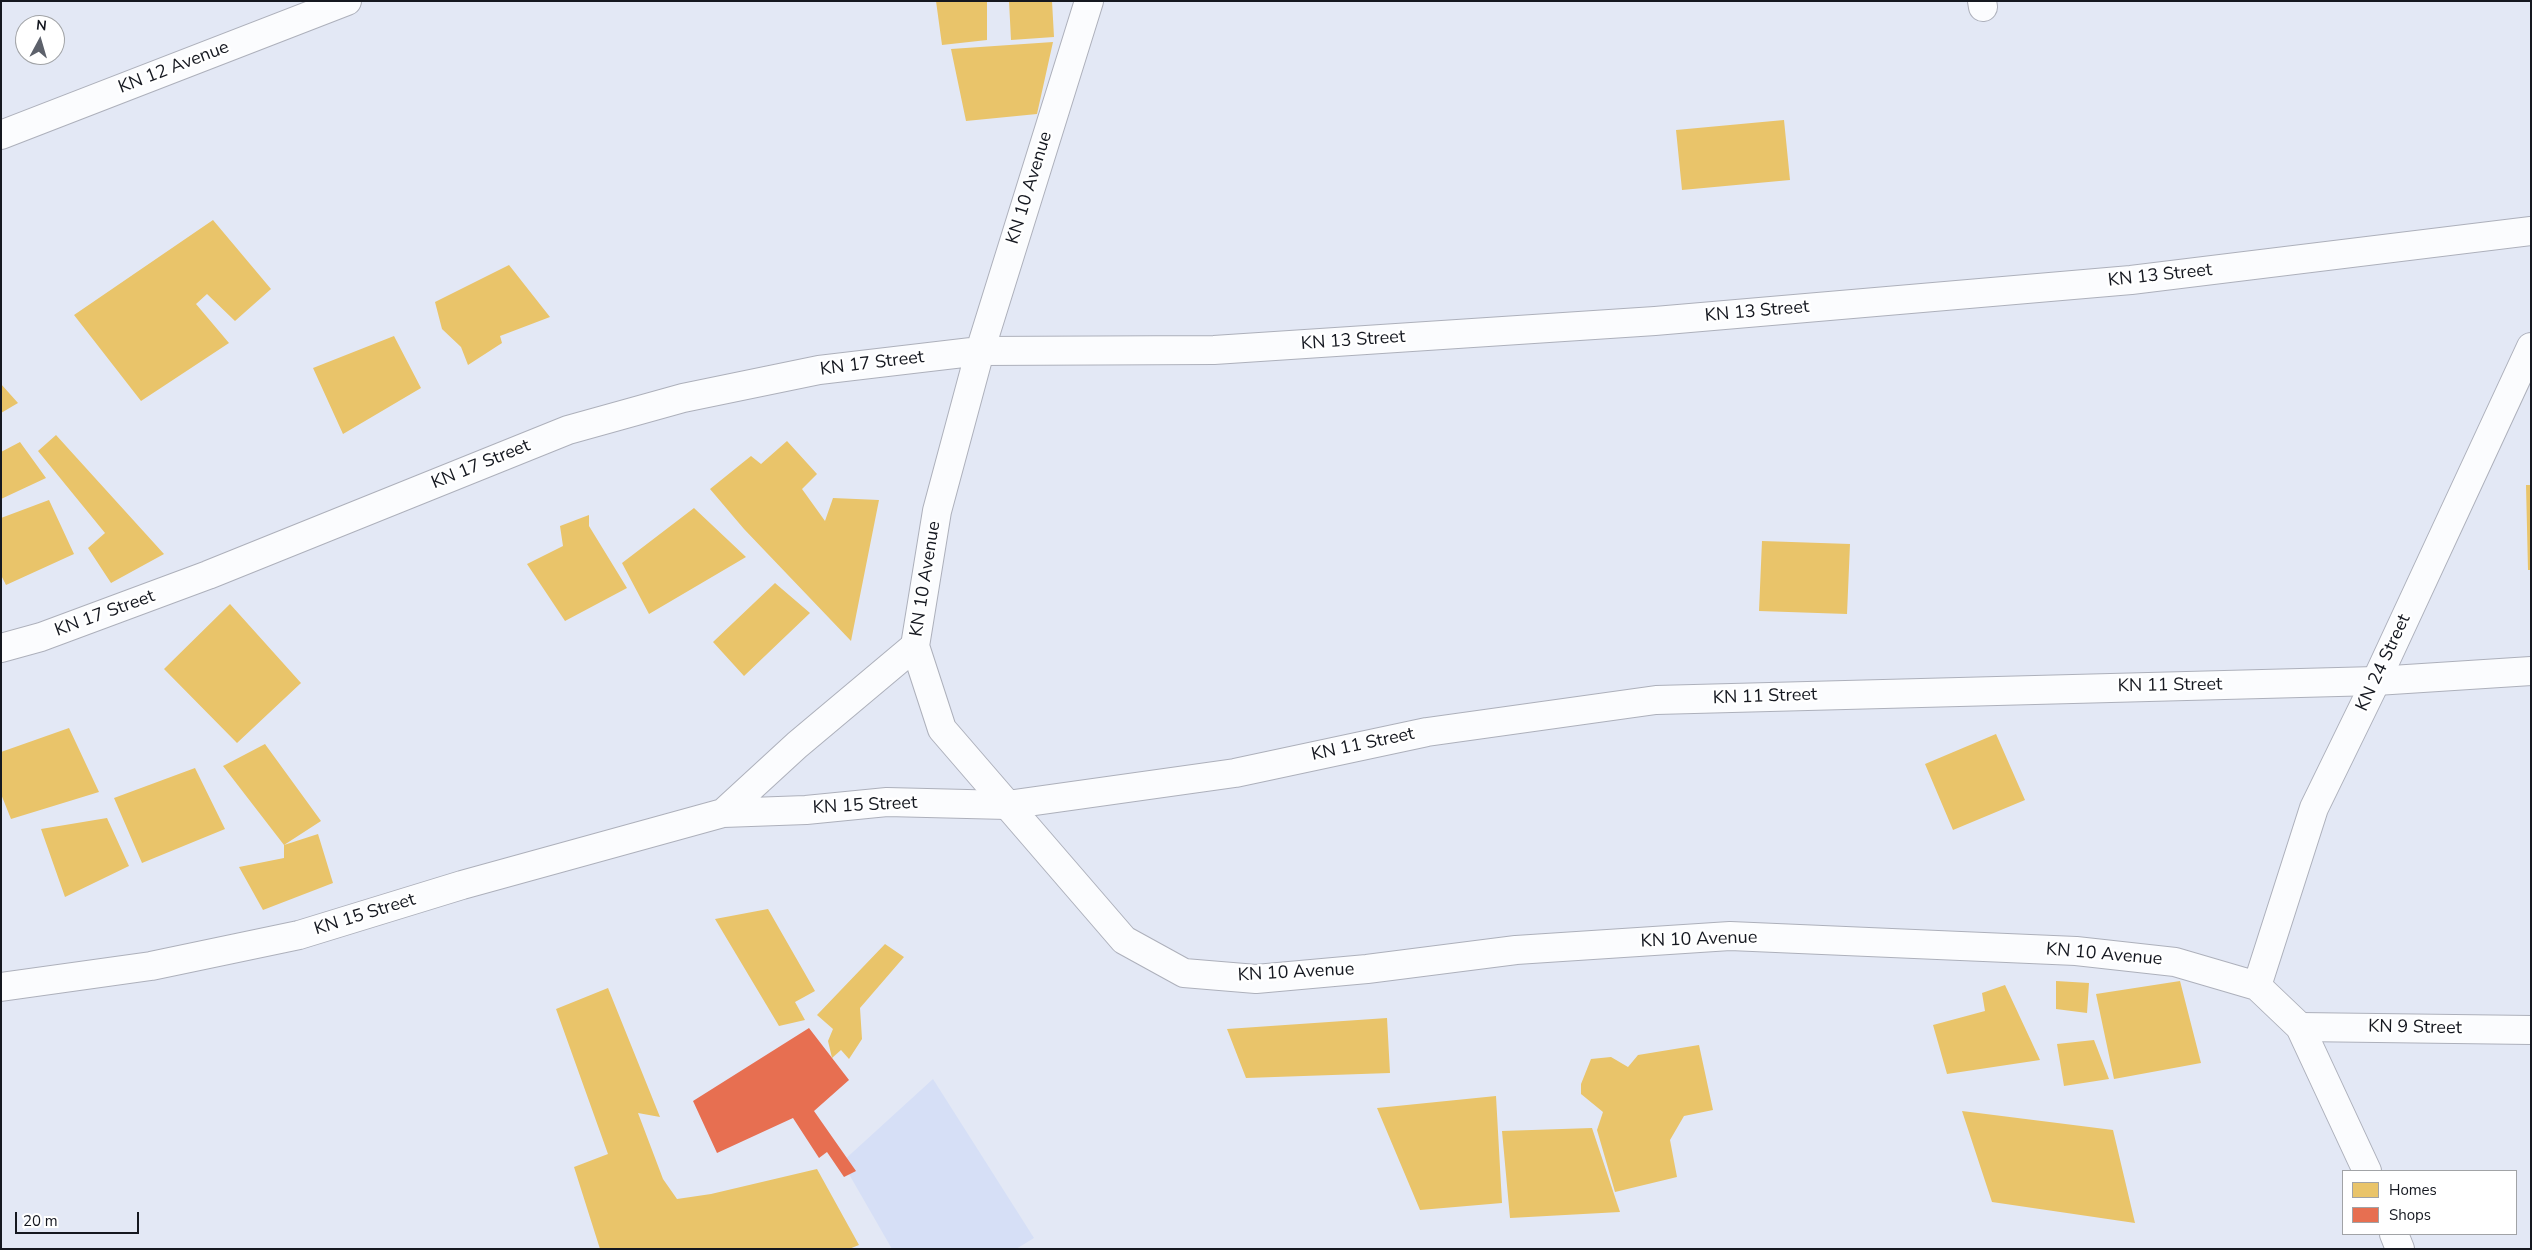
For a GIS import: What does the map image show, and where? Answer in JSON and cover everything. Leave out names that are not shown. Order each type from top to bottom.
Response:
[{"type":"street","name":"KN 12 Avenue","points":[[1,135],[348,1]]},
{"type":"street","name":"KN 10 Avenue","points":[[1089,1],[980,351],[937,511],[915,646],[942,729],[1124,940],[1184,973],[1256,979],[1367,970],[1516,950],[1730,936],[2076,951],[2175,962],[2257,986],[2300,1027],[2367,1170]]},
{"type":"street","name":"KN 13 Street","points":[[980,351],[1214,350],[1665,320],[2131,280],[2531,231]]},
{"type":"street","name":"KN 24 Street","points":[[2257,986],[2314,808],[2376,681],[2531,347]]},
{"type":"street","name":"KN 17 Street","points":[[1,648],[42,637],[208,576],[568,430],[683,398],[819,370],[980,351]]},
{"type":"street","name":"KN 15 Street","points":[[723,813],[797,745],[915,646]]},
{"type":"street","name":"KN 11 Street","points":[[1007,805],[1235,772],[1427,732],[1656,700],[2376,681],[2531,671]]},
{"type":"street","name":"KN 15 Street","points":[[1,986],[152,966],[298,935],[462,885],[723,813],[806,810],[887,802],[1007,805]]},
{"type":"street","name":"KN 9 Street","points":[[2300,1027],[2531,1030]]},
{"type":"street","points":[[2394,1235],[2400,1249]]},
{"type":"shaded area","points":[[933,1079],[1034,1238],[1016,1249],[892,1249],[842,1162]]},
{"type":"building: Homes","points":[[936,1],[987,1],[987,40],[942,45]]},
{"type":"building: Homes","points":[[1009,1],[1052,1],[1054,37],[1011,40]]},
{"type":"building: Homes","points":[[1053,42],[1037,114],[966,121],[951,49]]},
{"type":"building: Homes","points":[[1784,120],[1790,180],[1682,190],[1676,130]]},
{"type":"building: Homes","points":[[213,220],[271,289],[235,321],[207,294],[196,304],[229,343],[141,401],[74,315]]},
{"type":"building: Homes","points":[[509,265],[550,317],[500,336],[502,343],[468,365],[461,347],[442,329],[435,302]]},
{"type":"building: Homes","points":[[394,336],[421,388],[343,434],[313,368]]},
{"type":"building: Homes","points":[[1,384],[18,403],[1,413]]},
{"type":"building: Homes","points":[[56,435],[164,554],[111,583],[88,548],[105,533],[38,451]]},
{"type":"building: Homes","points":[[787,441],[817,474],[802,489],[825,521],[833,498],[879,500],[851,641],[744,529],[710,489],[751,456],[761,464]]},
{"type":"building: Homes","points":[[20,442],[46,478],[1,499],[1,452]]},
{"type":"building: Homes","points":[[2526,485],[2531,485],[2531,570],[2528,570]]},
{"type":"building: Homes","points":[[49,500],[74,554],[6,585],[1,575],[1,518]]},
{"type":"building: Homes","points":[[694,508],[746,557],[649,614],[622,563]]},
{"type":"building: Homes","points":[[589,515],[589,526],[627,588],[565,621],[527,564],[563,546],[560,526]]},
{"type":"building: Homes","points":[[1762,541],[1850,544],[1847,614],[1759,611]]},
{"type":"building: Homes","points":[[775,583],[810,613],[744,676],[713,642]]},
{"type":"building: Homes","points":[[230,604],[301,683],[237,743],[164,669]]},
{"type":"building: Homes","points":[[69,728],[99,792],[11,819],[1,794],[1,752]]},
{"type":"building: Homes","points":[[1996,734],[2025,800],[1953,830],[1925,764]]},
{"type":"building: Homes","points":[[265,744],[321,821],[284,845],[223,766]]},
{"type":"building: Homes","points":[[195,768],[225,829],[142,863],[114,798]]},
{"type":"building: Homes","points":[[107,818],[129,866],[65,897],[41,829]]},
{"type":"building: Homes","points":[[318,834],[333,883],[263,910],[239,867],[284,858],[284,845]]},
{"type":"building: Homes","points":[[768,909],[815,991],[795,1002],[805,1020],[779,1026],[715,919]]},
{"type":"building: Homes","points":[[885,944],[904,957],[860,1008],[862,1039],[849,1059],[841,1050],[832,1058],[828,1041],[833,1029],[817,1015]]},
{"type":"building: Homes","points":[[2056,981],[2089,983],[2087,1013],[2056,1009]]},
{"type":"building: Homes","points":[[2180,981],[2201,1063],[2114,1079],[2096,994]]},
{"type":"building: Homes","points":[[2005,985],[2040,1060],[1947,1074],[1933,1025],[1985,1011],[1982,993]]},
{"type":"building: Homes","points":[[608,988],[660,1117],[638,1113],[663,1179],[677,1199],[711,1194],[817,1169],[859,1245],[849,1249],[600,1249],[574,1167],[608,1154],[556,1009]]},
{"type":"building: Homes","points":[[1387,1018],[1390,1073],[1246,1078],[1227,1029]]},
{"type":"building: Homes","points":[[2094,1040],[2109,1079],[2064,1086],[2057,1044]]},
{"type":"building: Homes","points":[[1699,1045],[1713,1110],[1684,1116],[1670,1140],[1677,1177],[1615,1192],[1597,1130],[1603,1112],[1581,1094],[1581,1084],[1591,1059],[1611,1057],[1628,1067],[1638,1055]]},
{"type":"building: Homes","points":[[1496,1096],[1502,1203],[1420,1210],[1377,1108]]},
{"type":"building: Homes","points":[[1962,1111],[2113,1130],[2135,1223],[1992,1202]]},
{"type":"building: Homes","points":[[1592,1128],[1620,1212],[1510,1218],[1502,1131]]},
{"type":"building: Shops","points":[[809,1028],[849,1080],[814,1111],[856,1171],[844,1177],[827,1152],[819,1158],[793,1118],[717,1153],[693,1101]]}]
